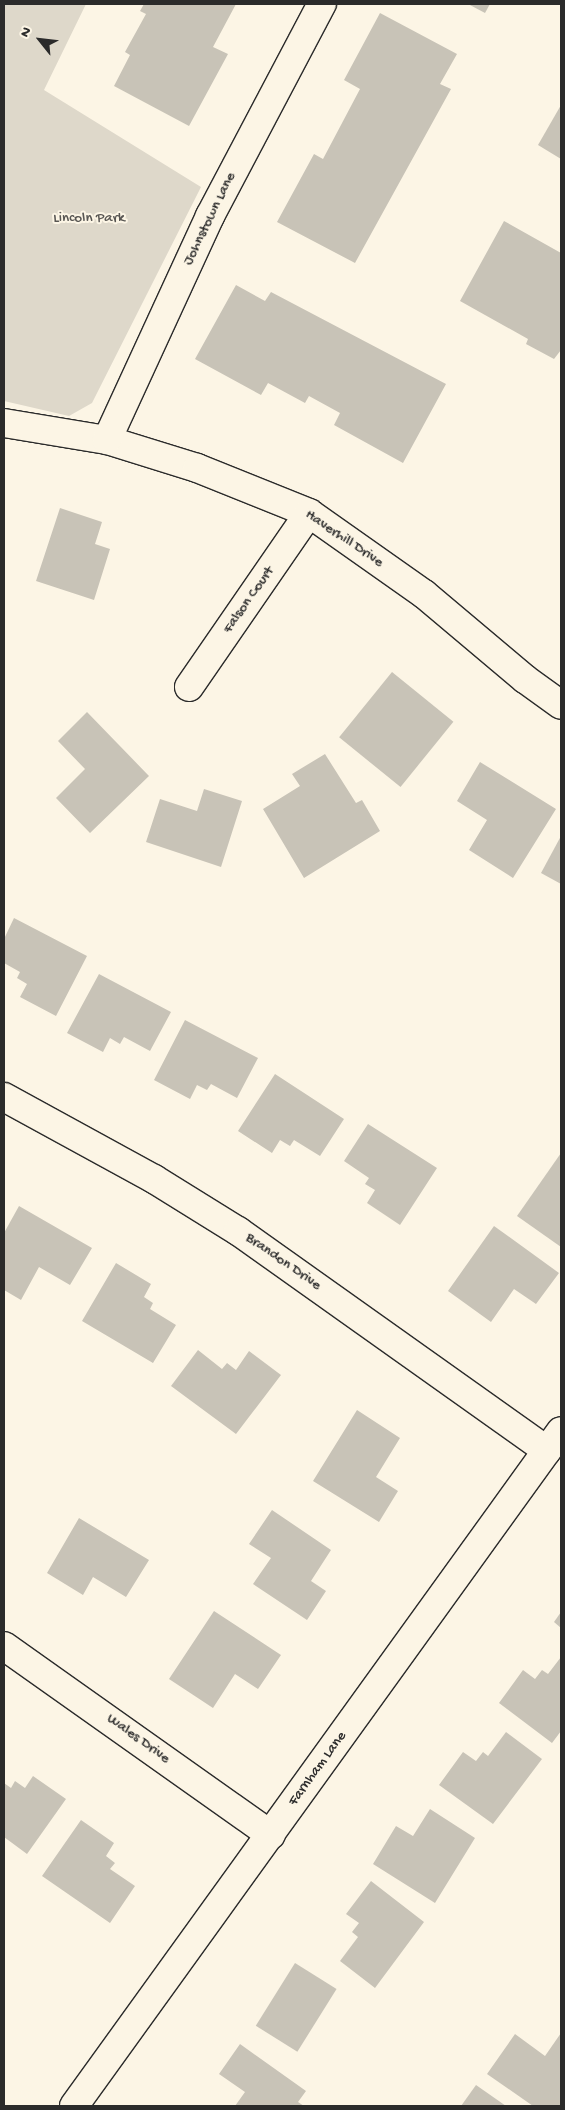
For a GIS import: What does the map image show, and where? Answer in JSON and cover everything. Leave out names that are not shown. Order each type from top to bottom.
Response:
[{"type":"street","name":"Johnstown Lane","points":[[107,440],[210,216],[322,4]]},
{"type":"street","name":"Haverhill Drive","points":[[4,423],[107,440],[197,468],[309,513],[424,594],[525,679],[561,705]]},
{"type":"street","name":"Falson Court","points":[[189,687],[309,513]]},
{"type":"street","name":"Brandon Drive","points":[[4,1097],[154,1179],[238,1231],[554,1441]]},
{"type":"street","name":"Farnham Lane","points":[[74,2106],[554,1441]]},
{"type":"street","name":"Wales Drive","points":[[4,1646],[271,1835]]},
{"type":"green space","name":"Lincoln Park","points":[[4,4],[86,4],[44,90],[201,187],[92,403],[69,416],[4,401]]},
{"type":"building","points":[[144,4],[236,4],[213,47],[228,54],[189,126],[114,86],[130,55],[125,52],[146,14],[140,11]]},
{"type":"building","points":[[468,4],[490,4],[485,13]]},
{"type":"building","points":[[380,13],[457,54],[440,84],[451,89],[355,263],[277,222],[314,154],[323,159],[360,89],[344,80]]},
{"type":"building","points":[[561,105],[561,159],[538,145]]},
{"type":"building","points":[[504,221],[561,253],[561,350],[554,359],[526,344],[528,339],[460,301]]},
{"type":"building","points":[[236,285],[265,301],[271,292],[446,384],[403,463],[334,425],[340,413],[309,396],[305,403],[268,383],[261,395],[195,359]]},
{"type":"building","points":[[60,508],[102,522],[95,544],[110,549],[94,600],[36,581]]},
{"type":"building","points":[[392,672],[453,722],[401,787],[339,737]]},
{"type":"building","points":[[87,712],[149,776],[90,833],[56,798],[85,769],[58,741]]},
{"type":"building","points":[[325,754],[356,803],[362,800],[380,831],[304,878],[263,809],[300,786],[292,774]]},
{"type":"building","points":[[480,762],[556,809],[513,878],[469,850],[487,820],[457,801]]},
{"type":"building","points":[[204,789],[242,801],[221,867],[146,842],[160,799],[197,811]]},
{"type":"building","points":[[561,836],[561,884],[541,873]]},
{"type":"building","points":[[14,918],[87,956],[56,1016],[20,997],[27,984],[17,978],[20,972],[4,963],[4,939]]},
{"type":"building","points":[[99,974],[171,1012],[150,1051],[124,1037],[120,1044],[110,1038],[103,1052],[67,1033]]},
{"type":"building","points":[[185,1020],[258,1058],[237,1098],[211,1084],[207,1090],[197,1085],[190,1099],[154,1080]]},
{"type":"building","points":[[275,1074],[344,1119],[320,1156],[294,1140],[290,1146],[280,1140],[272,1153],[238,1131]]},
{"type":"building","points":[[368,1124],[437,1168],[400,1225],[367,1203],[375,1190],[365,1184],[369,1178],[344,1161]]},
{"type":"building","points":[[561,1153],[561,1247],[517,1216]]},
{"type":"building","points":[[19,1206],[92,1248],[70,1285],[39,1267],[21,1300],[4,1290],[4,1233]]},
{"type":"building","points":[[494,1226],[559,1273],[536,1304],[514,1289],[491,1322],[448,1291]]},
{"type":"building","points":[[116,1263],[151,1284],[144,1297],[153,1303],[150,1309],[176,1325],[153,1363],[82,1321]]},
{"type":"building","points":[[198,1350],[222,1369],[227,1363],[236,1370],[249,1351],[281,1375],[236,1434],[171,1386]]},
{"type":"building","points":[[357,1410],[400,1438],[376,1477],[398,1491],[379,1522],[313,1481]]},
{"type":"building","points":[[272,1510],[331,1550],[311,1581],[326,1591],[307,1620],[253,1584],[271,1558],[249,1544]]},
{"type":"building","points":[[79,1518],[149,1560],[126,1597],[93,1577],[83,1595],[47,1573]]},
{"type":"building","points":[[214,1611],[281,1655],[258,1689],[235,1674],[213,1708],[169,1679]]},
{"type":"building","points":[[561,1612],[561,1628],[554,1622]]},
{"type":"building","points":[[561,1657],[561,1731],[552,1743],[499,1703],[523,1670],[535,1679],[542,1670],[548,1674]]},
{"type":"building","points":[[506,1732],[542,1759],[493,1824],[439,1785],[463,1752],[476,1761],[483,1752],[488,1756]]},
{"type":"building","points":[[33,1776],[66,1799],[27,1854],[4,1837],[4,1783],[11,1788],[15,1781],[25,1788]]},
{"type":"building","points":[[430,1809],[475,1838],[435,1903],[373,1864],[396,1826],[413,1836]]},
{"type":"building","points":[[81,1820],[114,1843],[106,1856],[115,1863],[110,1869],[135,1886],[110,1923],[42,1876]]},
{"type":"building","points":[[371,1881],[424,1922],[375,1988],[340,1961],[358,1937],[352,1932],[359,1923],[346,1914]]},
{"type":"building","points":[[295,1963],[337,1989],[297,2052],[256,2026]]},
{"type":"building","points":[[561,2033],[561,2106],[533,2106],[487,2074],[515,2034],[545,2056]]},
{"type":"building","points":[[240,2044],[306,2091],[298,2102],[304,2106],[235,2106],[245,2092],[219,2074]]},
{"type":"building","points":[[476,2085],[506,2106],[461,2106]]}]
